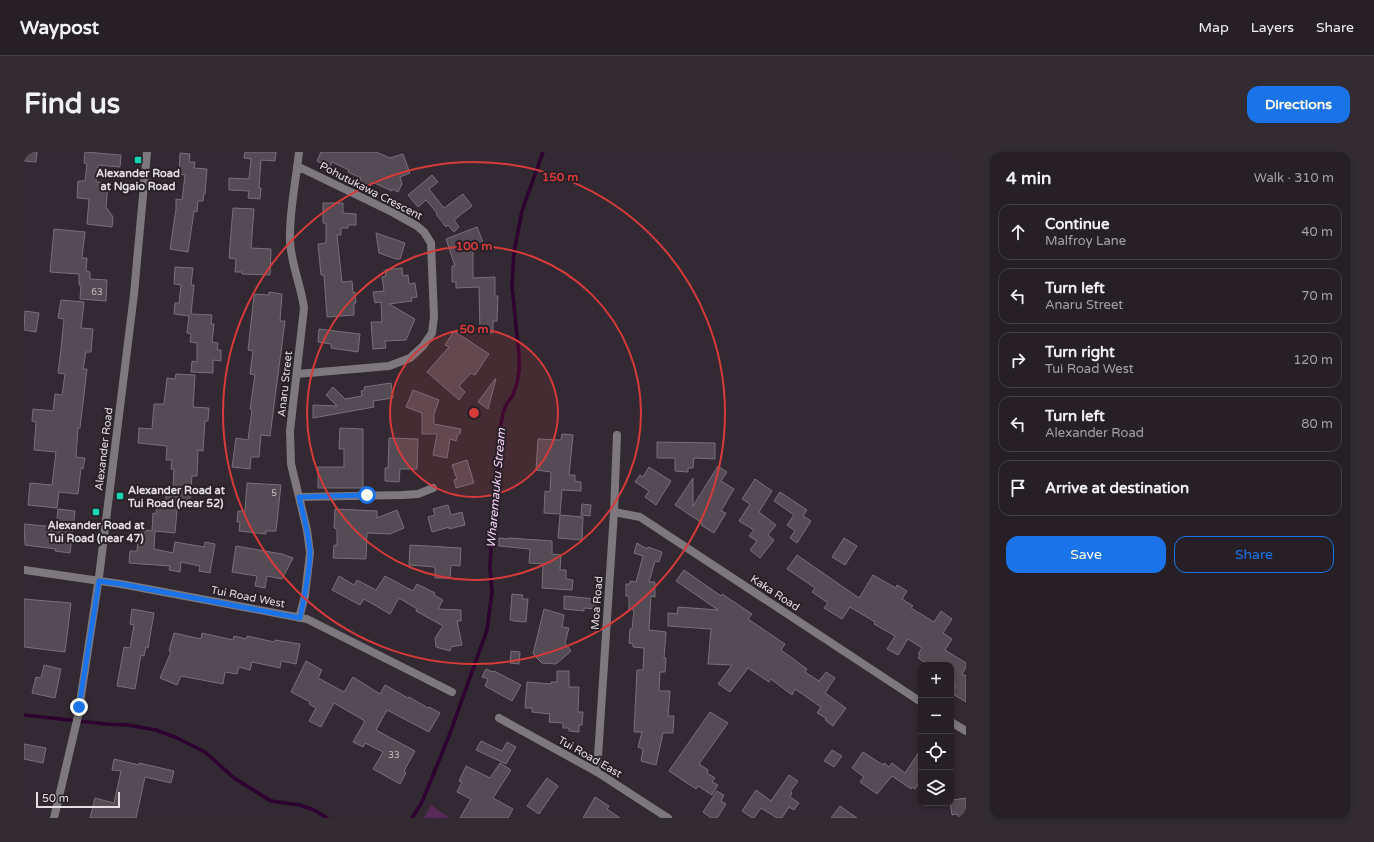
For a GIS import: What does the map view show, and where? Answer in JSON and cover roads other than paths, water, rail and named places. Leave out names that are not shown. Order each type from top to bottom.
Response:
[{"type":"street","name":"Alexander Road","points":[[54,818],[78,716],[99,581],[134,294],[147,152]]},
{"type":"street","name":"Anaru Street","points":[[299,152],[292,204],[290,242],[304,308],[290,432],[290,445],[291,464],[307,530],[310,553],[305,596],[300,618]]},
{"type":"street","name":"Pohutukawa Crescent","points":[[297,166],[392,212],[417,226],[424,232],[431,244],[434,317],[432,333],[423,346],[410,358],[389,366],[297,374]]},
{"type":"street","name":"Moa Road","points":[[597,772],[614,512],[617,435]]},
{"type":"street","points":[[299,497],[418,494],[433,488]]},
{"type":"street","name":"Kaka Road","points":[[614,512],[640,517],[918,700]]},
{"type":"street","name":"Tui Road West","points":[[24,570],[129,586],[300,618],[318,624],[452,692]]},
{"type":"street","name":"Tui Road East","points":[[499,718],[597,772],[660,816],[668,818]]},
{"type":"street","points":[[954,724],[966,731]]},
{"type":"waterway","name":"Wharemauku Stream","points":[[412,818],[422,802],[449,736],[487,630],[492,592],[490,568],[491,546],[496,519],[499,436],[503,413],[506,405],[513,395],[519,371],[519,355],[512,286],[514,252],[522,211],[543,152]]},
{"type":"waterway","name":"Wharemauku Stream","points":[[24,715],[128,725],[156,730],[177,738],[205,752],[234,778],[271,801],[300,805],[314,810],[327,818]]},
{"type":"place","name":"Alexander Road at Ngaio Road","points":[[138,160]]},
{"type":"place","name":"Alexander Road at Tui Road (near 52)","points":[[120,496]]},
{"type":"place","name":"Alexander Road at Tui Road (near 47)","points":[[96,512]]}]
